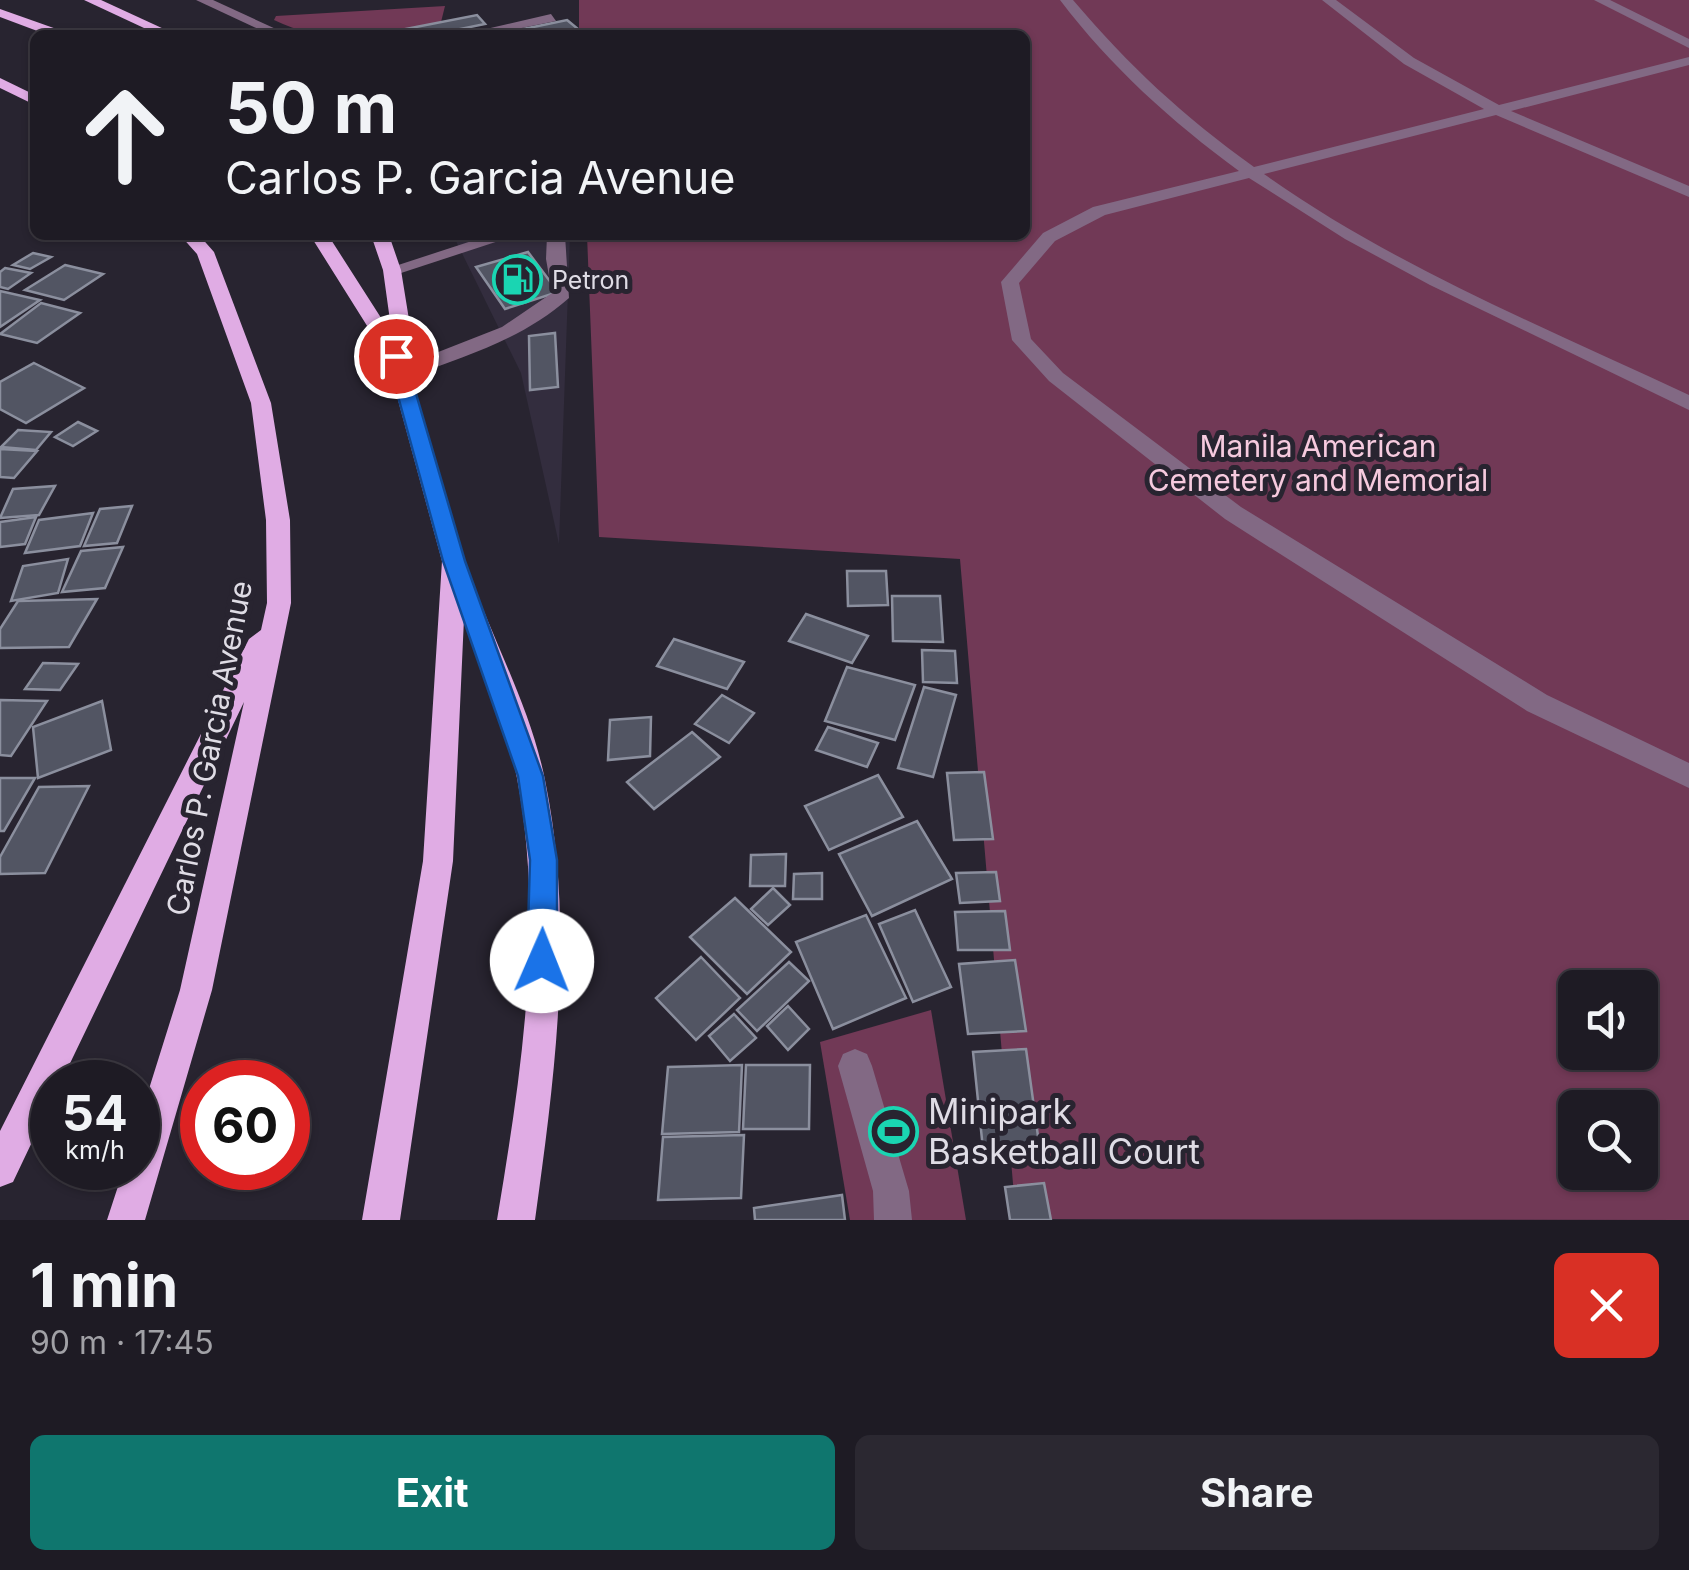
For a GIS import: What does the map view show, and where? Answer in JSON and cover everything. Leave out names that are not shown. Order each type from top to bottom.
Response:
[{"type":"main road","points":[[77,0],[107,9]]},
{"type":"main road","points":[[90,0],[158,30]]},
{"type":"main road","points":[[0,13],[46,30]]},
{"type":"main road","points":[[0,82],[30,98]]},
{"type":"main road","name":"Carlos P. Garcia Avenue","points":[[126,1220],[196,990],[279,603],[278,520],[262,403],[205,252],[194,240]]},
{"type":"main road","points":[[322,240],[396,356],[454,561],[530,776],[544,860],[532,1122],[516,1220]]},
{"type":"main road","points":[[382,240],[392,270],[410,403]]},
{"type":"main road","points":[[381,1220],[438,862],[454,561]]},
{"type":"main road","points":[[0,1169],[279,603]]},
{"type":"lane","points":[[202,0],[271,30]]},
{"type":"lane","points":[[1066,0],[1101,49],[1153,100],[1251,172],[1418,271],[1689,403]]},
{"type":"lane","points":[[1328,0],[1401,53],[1497,112],[1689,192]]},
{"type":"lane","points":[[1600,0],[1689,44]]},
{"type":"lane","points":[[492,30],[551,18]]},
{"type":"lane","points":[[1689,60],[1098,211],[1050,237],[1010,282],[1022,340],[1056,377],[1232,513],[1537,703],[1689,776]]},
{"type":"lane","points":[[392,270],[491,240]]},
{"type":"lane","points":[[408,371],[522,326],[550,306],[562,294],[554,259],[556,240]]},
{"type":"lane","points":[[855,1066],[892,1191],[893,1220]]},
{"type":"shaded area","points":[[455,240],[570,240],[559,544],[521,373]]},
{"type":"green space","name":"Manila American Cemetery and Memorial","points":[[579,0],[1689,0],[1689,1220],[1016,1219],[960,559],[599,537],[587,240],[1030,240],[1030,30],[579,30]]},
{"type":"green space","points":[[445,6],[441,22],[403,30],[303,30],[274,20],[276,16]]},
{"type":"green space","name":"Minipark Basketball Court","points":[[931,1010],[966,1220],[850,1220],[820,1042]]},
{"type":"building","points":[[477,15],[485,24],[456,30],[400,30]]},
{"type":"building","points":[[567,20],[578,29],[573,30],[518,30]]},
{"type":"building","name":"Petron","points":[[528,252],[558,292],[505,309],[476,267]]},
{"type":"building","points":[[33,253],[51,257],[30,269],[13,265]]},
{"type":"building","points":[[65,265],[103,274],[64,300],[25,290]]},
{"type":"building","points":[[5,268],[31,273],[8,289],[0,287],[0,272]]},
{"type":"building","points":[[0,291],[40,300],[0,327]]},
{"type":"building","points":[[41,303],[80,313],[37,343],[0,334]]},
{"type":"building","name":"Petron","points":[[555,333],[558,387],[530,390],[529,336]]},
{"type":"building","points":[[34,363],[84,388],[26,423],[0,409],[0,382]]},
{"type":"building","points":[[78,422],[97,431],[73,446],[55,437]]},
{"type":"building","points":[[18,430],[51,432],[36,450],[1,447]]},
{"type":"building","points":[[0,449],[37,451],[14,478],[0,477]]},
{"type":"building","points":[[55,486],[39,515],[0,518],[13,489]]},
{"type":"building","points":[[132,506],[117,543],[84,546],[100,509]]},
{"type":"building","points":[[93,513],[80,546],[25,553],[39,520]]},
{"type":"building","points":[[36,517],[25,544],[0,547],[0,522]]},
{"type":"building","points":[[123,547],[105,588],[62,592],[81,551]]},
{"type":"building","points":[[68,559],[58,593],[11,601],[23,566]]},
{"type":"building","points":[[847,571],[886,571],[888,605],[848,606]]},
{"type":"building","points":[[892,596],[940,596],[943,642],[893,641]]},
{"type":"building","points":[[97,599],[69,647],[0,648],[0,629],[18,601]]},
{"type":"building","points":[[806,614],[868,636],[852,663],[789,641]]},
{"type":"building","points":[[674,639],[744,662],[727,689],[657,666]]},
{"type":"building","points":[[922,650],[955,651],[957,683],[923,682]]},
{"type":"building","points":[[43,663],[78,664],[60,690],[25,689]]},
{"type":"building","points":[[847,667],[915,685],[895,740],[825,721]]},
{"type":"building","points":[[924,687],[956,695],[933,777],[898,768]]},
{"type":"building","points":[[722,695],[754,713],[729,743],[695,724]]},
{"type":"building","points":[[0,700],[47,701],[11,756],[0,755]]},
{"type":"building","points":[[102,701],[111,750],[38,778],[33,727]]},
{"type":"building","points":[[651,717],[650,756],[608,760],[610,720]]},
{"type":"building","points":[[828,727],[878,743],[867,767],[816,750]]},
{"type":"building","points":[[692,732],[720,757],[654,809],[627,782]]},
{"type":"building","points":[[984,772],[993,839],[954,840],[947,773]]},
{"type":"building","points":[[878,775],[903,817],[829,850],[805,806]]},
{"type":"building","points":[[0,778],[35,778],[4,831],[0,831]]},
{"type":"building","points":[[89,786],[45,873],[0,874],[0,857],[39,787]]},
{"type":"building","points":[[917,821],[952,879],[872,916],[839,854]]},
{"type":"building","points":[[786,854],[785,886],[750,886],[751,855]]},
{"type":"building","points":[[996,872],[1000,901],[960,903],[956,873]]},
{"type":"building","points":[[822,873],[822,899],[793,899],[794,874]]},
{"type":"building","points":[[773,888],[790,905],[768,925],[751,909]]},
{"type":"building","points":[[735,898],[791,952],[747,994],[690,937]]},
{"type":"building","points":[[915,910],[951,987],[913,1002],[879,924]]},
{"type":"building","points":[[1005,911],[1010,950],[958,950],[955,912]]},
{"type":"building","points":[[866,915],[906,998],[833,1029],[796,942]]},
{"type":"building","points":[[701,957],[740,998],[696,1040],[656,998]]},
{"type":"building","points":[[1015,960],[1026,1031],[968,1034],[959,964]]},
{"type":"building","points":[[789,962],[809,981],[757,1031],[737,1010]]},
{"type":"building","points":[[788,1006],[809,1029],[788,1050],[767,1026]]},
{"type":"building","points":[[734,1014],[756,1038],[730,1061],[709,1036]]},
{"type":"building","points":[[1026,1049],[1041,1158],[984,1159],[973,1052]]},
{"type":"building","points":[[742,1065],[739,1132],[662,1134],[668,1067]]},
{"type":"building","points":[[746,1065],[810,1065],[809,1129],[743,1129]]},
{"type":"building","points":[[744,1135],[741,1198],[658,1200],[663,1137]]},
{"type":"building","points":[[1044,1183],[1051,1220],[1010,1220],[1005,1187]]},
{"type":"building","points":[[842,1195],[845,1220],[755,1220],[754,1208]]},
{"type":"place","name":"Petron","points":[[517,280]]},
{"type":"place","name":"Minipark Basketball Court","points":[[893,1131]]},
{"type":"route","points":[[396,356],[454,561],[508,702],[530,776],[544,860],[542,961]]}]
